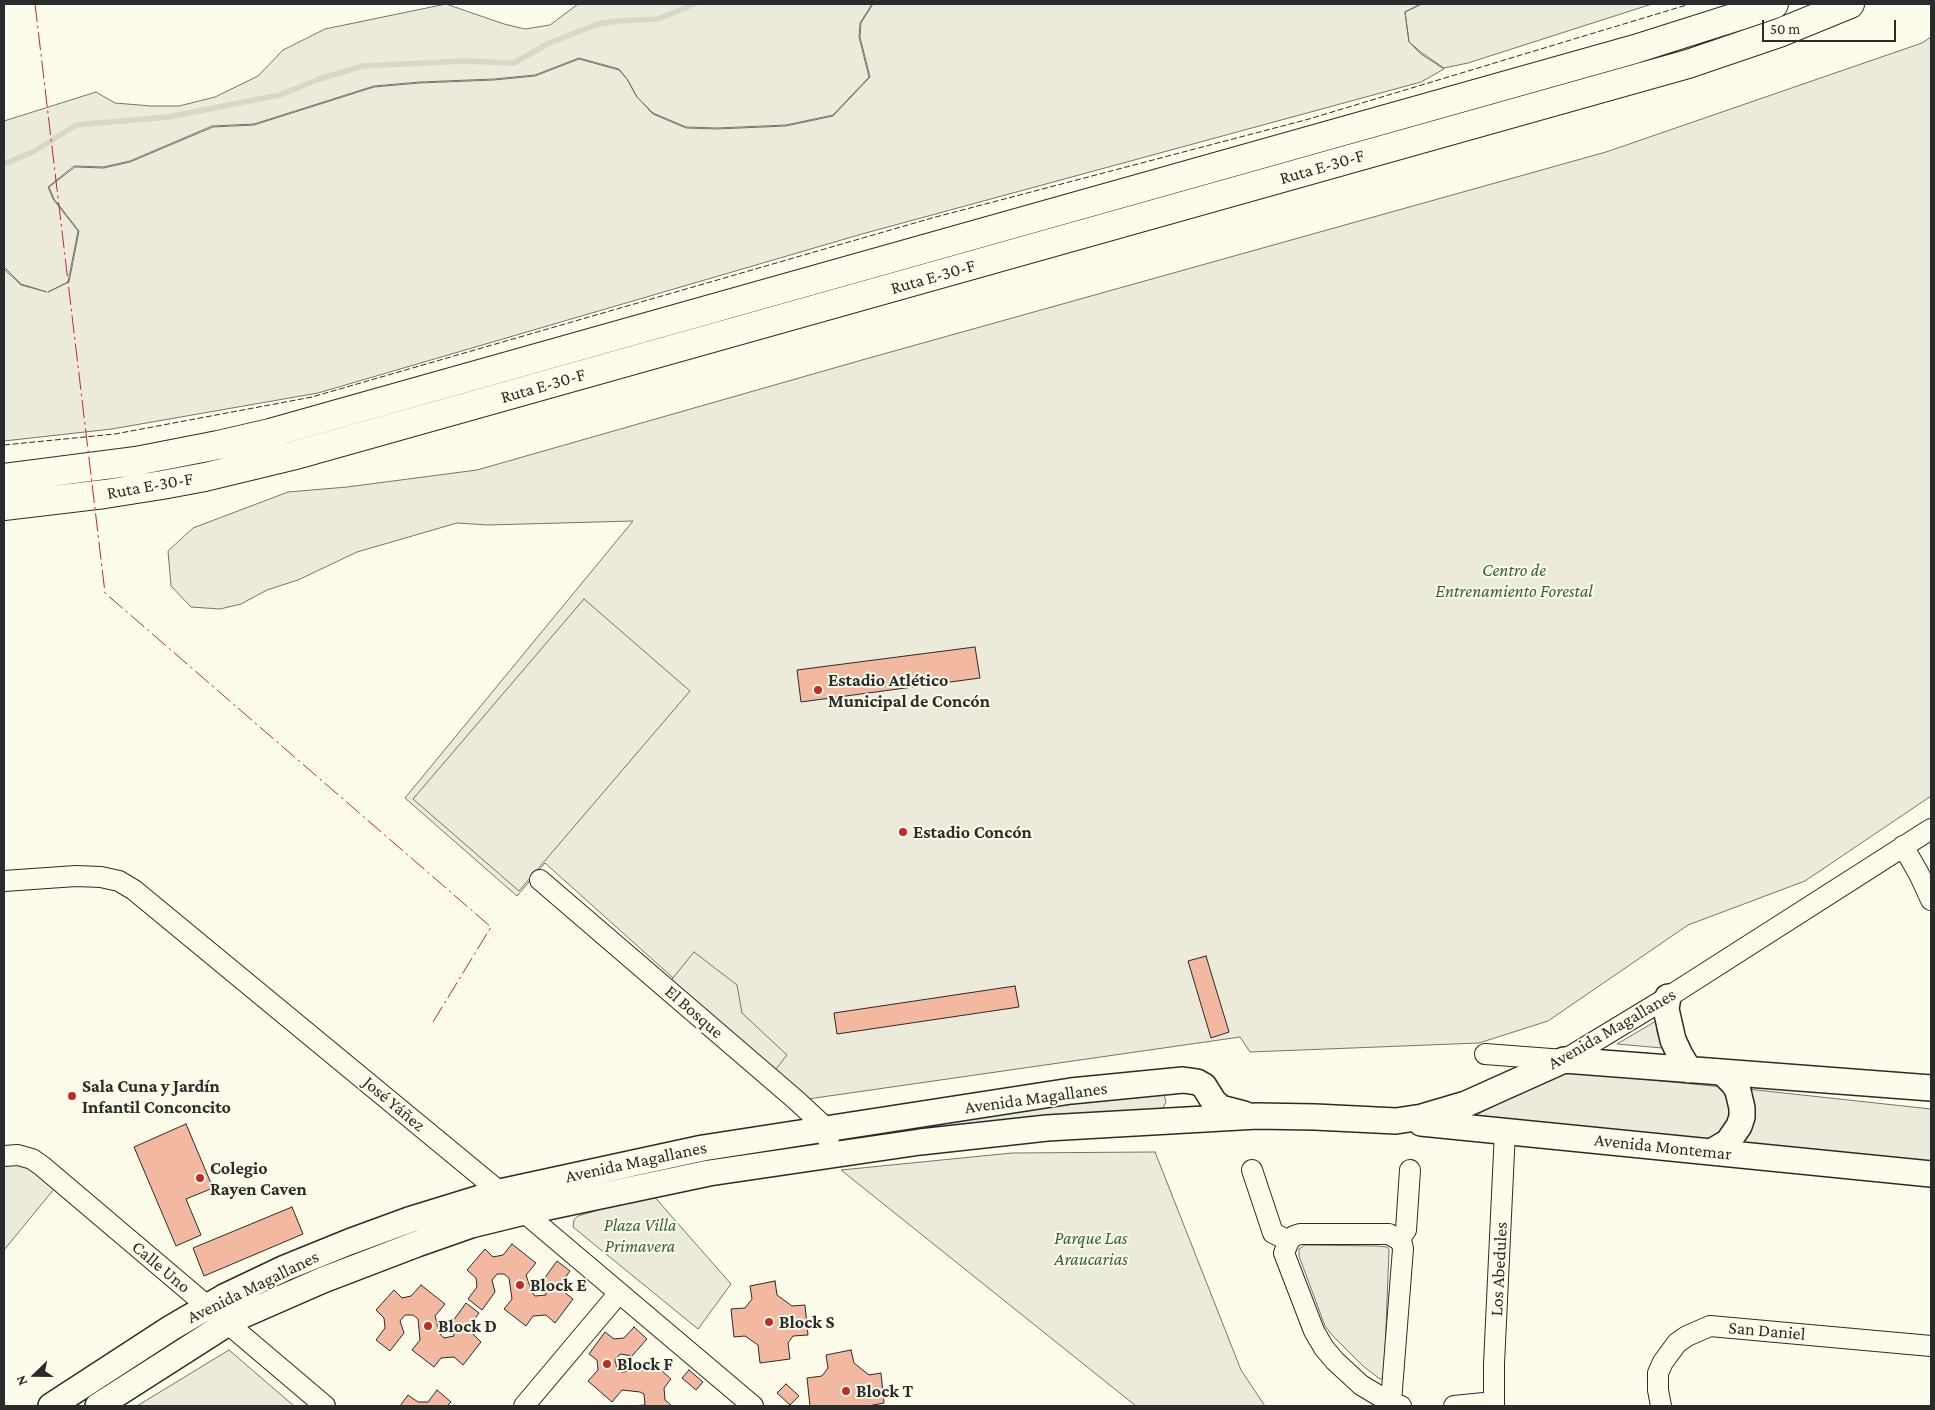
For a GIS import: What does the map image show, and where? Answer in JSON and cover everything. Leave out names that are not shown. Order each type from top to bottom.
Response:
[{"type":"highway","name":"Ruta E-30-F","points":[[4,478],[136,461],[270,433],[1625,52],[1774,4]]},
{"type":"highway","name":"Ruta E-30-F","points":[[4,506],[162,485],[301,454],[1688,64],[1779,33],[1850,4]]},
{"type":"main road","points":[[1668,997],[1666,1009],[1673,1040],[1689,1070]]},
{"type":"main road","points":[[1564,1060],[1931,1088]]},
{"type":"main road","name":"Avenida Magallanes","points":[[98,1406],[228,1323],[306,1287],[471,1225],[524,1212],[708,1173],[920,1142],[1047,1128],[1257,1116],[1316,1116],[1396,1121],[1422,1117],[1466,1104],[1564,1060]]},
{"type":"main road","points":[[1711,1152],[1728,1142],[1739,1126],[1742,1117],[1738,1091],[1723,1073]]},
{"type":"main road","name":"Avenida Magallanes","points":[[52,1406],[89,1380],[206,1306],[285,1268],[408,1220],[500,1192],[703,1148],[1071,1091],[1183,1080],[1197,1082],[1204,1086],[1214,1102],[1222,1108],[1231,1112],[1257,1116]]},
{"type":"main road","points":[[1155,1121],[1174,1111],[1178,1102],[1177,1092],[1171,1081]]},
{"type":"main road","name":"Avenida Montemar","points":[[1396,1121],[1931,1174]]},
{"type":"street","name":"Avenida Magallanes","points":[[1564,1060],[1668,997],[1931,829]]},
{"type":"street","points":[[1903,846],[1931,900]]},
{"type":"street","name":"José Yáñez","points":[[4,881],[76,876],[101,877],[119,881],[134,890],[500,1192],[754,1406]]},
{"type":"street","name":"El Bosque","points":[[540,880],[796,1100],[826,1128]]},
{"type":"street","points":[[1485,1054],[1564,1060]]},
{"type":"street","points":[[826,1128],[831,1154]]},
{"type":"street","name":"Los Abedules","points":[[1494,1404],[1494,1364],[1505,1131]]},
{"type":"street","name":"Calle Uno","points":[[4,1156],[18,1155],[32,1159],[42,1166],[325,1406]]},
{"type":"street","points":[[1252,1170],[1273,1233],[1289,1241]]},
{"type":"street","points":[[1399,1240],[1406,1230],[1410,1170]]},
{"type":"street","points":[[1300,1234],[1389,1234],[1399,1240],[1403,1249],[1396,1404],[1361,1385],[1324,1348],[1314,1331],[1284,1253],[1289,1241],[1300,1234]]},
{"type":"street","points":[[524,1406],[620,1293]]},
{"type":"street","name":"San Daniel","points":[[1661,1406],[1658,1390],[1658,1373],[1663,1362],[1676,1344],[1687,1336],[1710,1326],[1931,1346]]},
{"type":"street","points":[[1454,1406],[1494,1404]]},
{"type":"green space","points":[[446,4],[504,24],[525,29],[550,25],[578,4],[872,4],[860,23],[859,37],[869,77],[833,115],[786,125],[717,128],[686,127],[653,113],[637,97],[653,114],[686,128],[717,129],[786,126],[833,116],[870,77],[860,37],[861,23],[873,4],[1420,4],[1405,12],[1409,42],[1421,54],[1444,69],[1421,82],[862,234],[318,393],[112,429],[4,441],[4,269],[21,285],[47,292],[21,284],[4,267],[4,121],[96,92],[115,103],[151,106],[179,106],[215,97],[258,76],[283,50],[325,29]],"holes":[[[579,58],[619,69],[627,79],[619,70],[579,59],[535,76],[494,80],[374,87],[254,125],[213,127],[130,162],[104,168],[75,167],[49,187],[54,199],[79,231],[69,282],[48,292],[68,282],[78,231],[53,199],[48,187],[74,166],[103,167],[130,161],[212,126],[254,124],[374,86],[535,75]]]},
{"type":"green space","points":[[1422,4],[1652,4],[1468,63],[1444,68],[1409,42],[1405,12]]},
{"type":"green space","name":"Centro de Entrenamiento Forestal","points":[[1931,37],[1931,796],[1805,881],[1688,925],[1548,1021],[1479,1043],[1250,1052],[1240,1037],[808,1099],[545,863],[517,896],[405,798],[633,521],[488,525],[457,523],[357,552],[298,580],[267,590],[241,604],[220,609],[191,607],[171,586],[168,551],[193,528],[288,492],[347,487],[477,470],[862,360],[1606,152],[1922,43]]},
{"type":"green space","points":[[1656,1021],[1662,1048],[1617,1044]]},
{"type":"green space","points":[[1563,1071],[1722,1087],[1729,1097],[1733,1116],[1715,1140],[1474,1116]]},
{"type":"green space","points":[[1747,1089],[1931,1109],[1931,1162],[1740,1145],[1750,1132],[1753,1118]]},
{"type":"green space","points":[[1161,1092],[1166,1102],[1157,1113],[850,1143],[848,1133]]},
{"type":"green space","name":"Parque Las Araucarias","points":[[1155,1152],[1241,1370],[1265,1406],[1136,1406],[841,1170],[1012,1153]]},
{"type":"green space","points":[[4,1164],[26,1166],[54,1189],[4,1250]]},
{"type":"green space","name":"Plaza Villa Primavera","points":[[652,1194],[731,1284],[698,1329],[573,1227],[574,1220],[578,1216]]},
{"type":"green space","points":[[1305,1245],[1377,1246],[1387,1247],[1389,1250],[1384,1378],[1380,1379],[1363,1366],[1325,1326],[1299,1256],[1299,1249]]},
{"type":"green space","points":[[189,1334],[76,1406],[69,1406],[112,1377]]},
{"type":"green space","points":[[229,1350],[294,1406],[137,1406]]},
{"type":"shaded area","points":[[584,599],[690,691],[519,891],[413,799]]},
{"type":"shaded area","points":[[694,952],[737,985],[742,1013],[787,1055],[773,1073],[668,984]]},
{"type":"building","points":[[975,647],[980,678],[801,702],[797,670]]},
{"type":"building","points":[[1206,956],[1229,1032],[1211,1038],[1188,961]]},
{"type":"building","points":[[1015,986],[1019,1007],[837,1034],[834,1013]]},
{"type":"building","points":[[186,1124],[213,1188],[186,1199],[201,1235],[176,1246],[134,1147]]},
{"type":"building","points":[[292,1207],[303,1234],[204,1276],[193,1248]]},
{"type":"building","name":"Block E","points":[[512,1244],[536,1263],[526,1275],[535,1296],[546,1295],[544,1279],[557,1261],[570,1271],[562,1282],[564,1292],[573,1299],[555,1323],[546,1315],[533,1316],[526,1326],[504,1309],[512,1299],[509,1278],[504,1274],[497,1274],[492,1280],[495,1292],[482,1310],[468,1299],[477,1287],[476,1278],[467,1270],[485,1249],[493,1257],[503,1255]]},
{"type":"building","name":"Block S","points":[[775,1281],[777,1295],[792,1306],[805,1305],[808,1335],[793,1336],[788,1343],[790,1359],[760,1363],[758,1345],[745,1336],[734,1337],[731,1309],[745,1308],[752,1299],[750,1286]]},
{"type":"building","name":"Block D","points":[[421,1285],[445,1304],[435,1316],[440,1334],[444,1338],[454,1336],[453,1321],[466,1303],[479,1313],[471,1324],[473,1334],[481,1342],[463,1365],[454,1357],[441,1358],[434,1367],[412,1350],[420,1340],[418,1319],[413,1315],[405,1315],[400,1321],[404,1333],[390,1351],[376,1340],[385,1328],[384,1318],[376,1310],[394,1290],[402,1298],[411,1296]]},
{"type":"building","name":"Block F","points":[[634,1327],[647,1339],[632,1356],[620,1354],[615,1360],[617,1368],[622,1372],[642,1370],[651,1361],[671,1379],[664,1388],[665,1400],[672,1406],[630,1406],[645,1405],[644,1394],[622,1390],[612,1402],[588,1381],[598,1370],[597,1360],[589,1354],[605,1332],[614,1339],[624,1338]]},
{"type":"building","name":"Block T","points":[[851,1350],[854,1363],[869,1375],[881,1373],[884,1403],[868,1406],[810,1406],[807,1378],[822,1376],[828,1368],[826,1355]]},
{"type":"building","points":[[689,1370],[703,1382],[696,1390],[682,1378]]},
{"type":"building","points":[[786,1384],[799,1396],[790,1405],[777,1393]]},
{"type":"building","points":[[437,1390],[451,1402],[447,1406],[400,1406],[408,1395],[418,1402],[428,1402]]},
{"type":"waterway","points":[[4,164],[35,151],[76,125],[168,117],[280,95],[319,79],[363,66],[464,61],[514,63],[547,44],[598,24],[658,19],[695,4]]},
{"type":"fence","points":[[4,445],[115,434],[312,397],[932,218],[1309,119],[1690,4]]},
{"type":"power","points":[[35,4],[105,593],[491,927],[433,1022]]},
{"type":"place","name":"Estadio Atlético Municipal de Concón","points":[[818,690]]},
{"type":"place","name":"Estadio Concón","points":[[903,832]]},
{"type":"place","name":"Sala Cuna y Jardín Infantil Conconcito","points":[[72,1096]]},
{"type":"place","name":"Colegio Rayen Caven","points":[[200,1178]]},
{"type":"place","name":"Block E","points":[[520,1285]]},
{"type":"place","name":"Block S","points":[[769,1322]]},
{"type":"place","name":"Block D","points":[[428,1326]]},
{"type":"place","name":"Block F","points":[[607,1364]]},
{"type":"place","name":"Block T","points":[[846,1391]]}]
